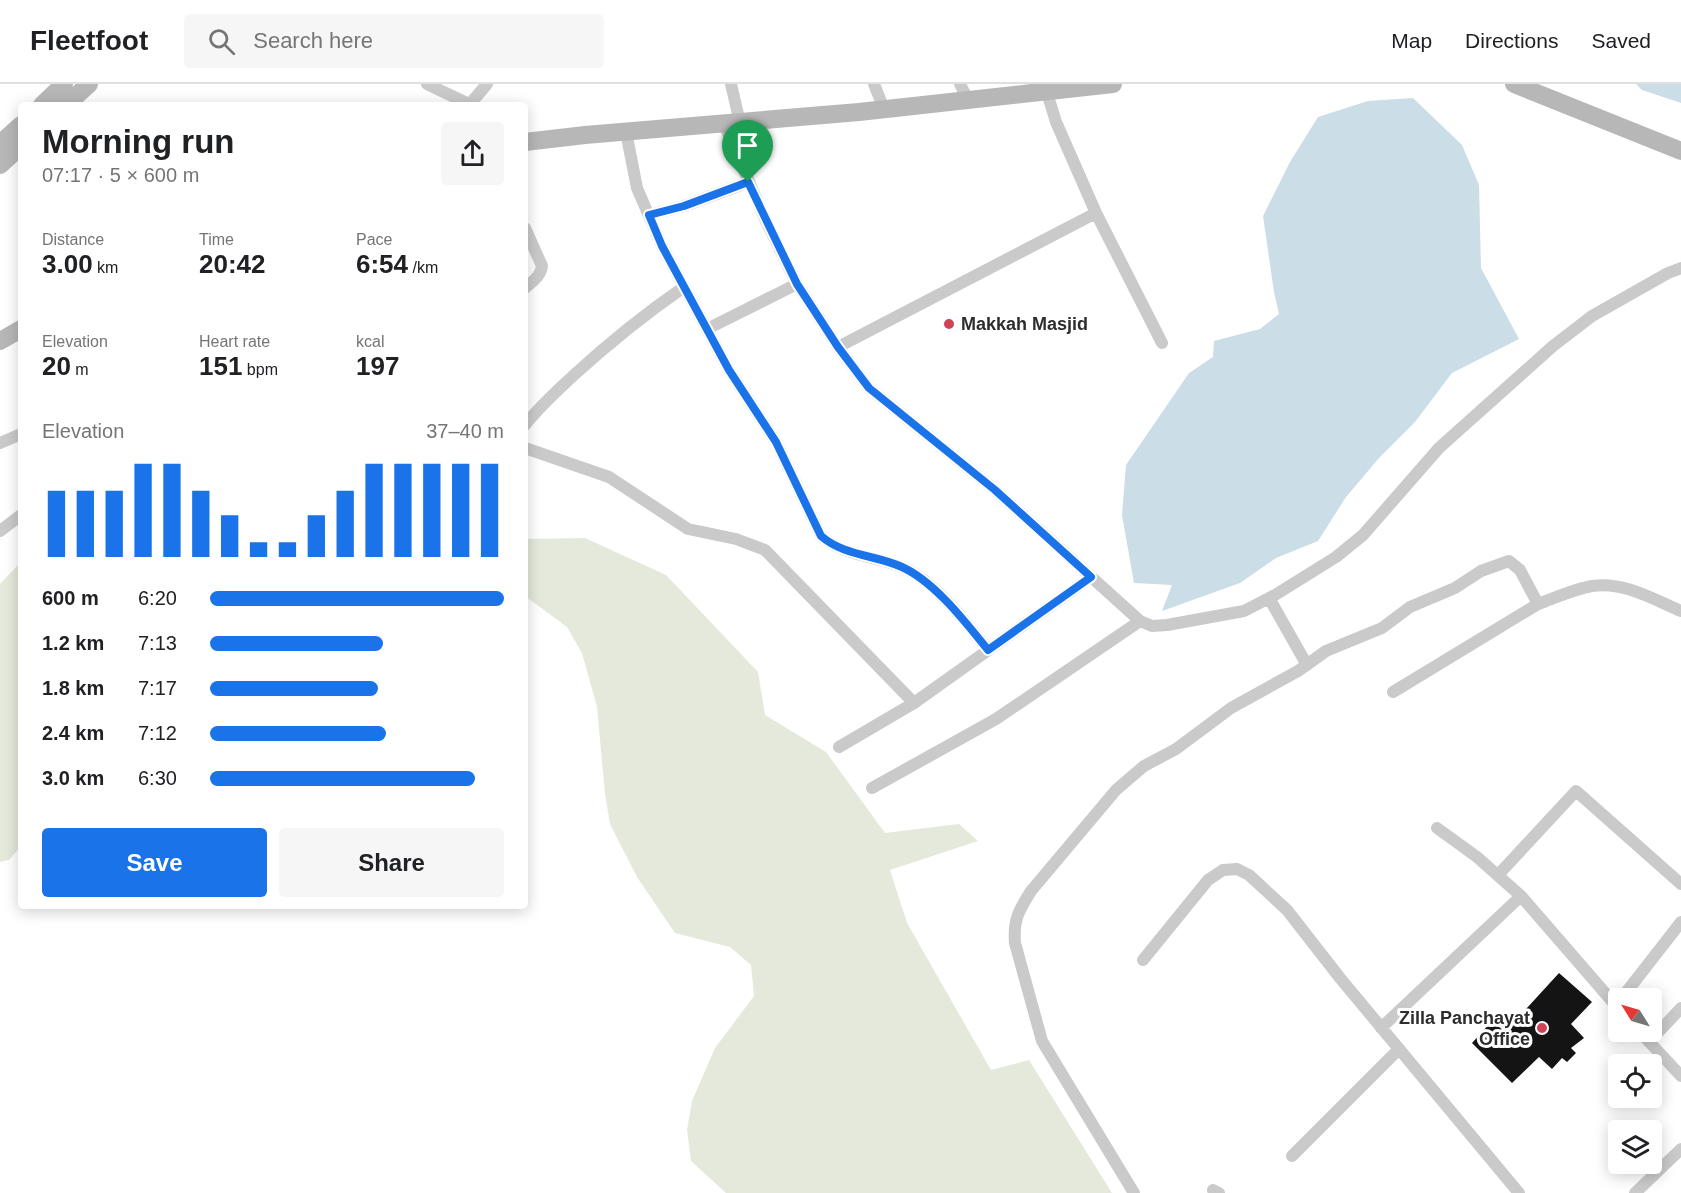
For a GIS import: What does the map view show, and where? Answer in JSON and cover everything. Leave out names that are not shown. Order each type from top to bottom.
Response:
[{"type":"street","points":[[45,102],[64,84]]},
{"type":"street","points":[[69,102],[89,84]]},
{"type":"street","points":[[427,84],[464,102]]},
{"type":"street","points":[[472,102],[487,84]]},
{"type":"street","points":[[731,84],[732,123],[748,182],[797,284],[838,347],[869,388],[995,490],[1140,621],[1152,626],[1167,626],[1244,611],[1336,557],[1362,535],[1439,448],[1553,346],[1592,316],[1681,268]]},
{"type":"street","points":[[874,84],[884,109]]},
{"type":"street","points":[[528,142],[884,109],[964,92],[1113,84]]},
{"type":"street","points":[[1514,84],[1681,151]]},
{"type":"street","points":[[1046,88],[1056,122],[1096,213],[1162,343]]},
{"type":"street","points":[[0,144],[18,128]]},
{"type":"street","points":[[626,132],[637,188],[662,246],[729,370],[776,442],[821,536],[830,543],[878,561],[900,566],[914,573],[954,609],[988,650]]},
{"type":"street","points":[[0,165],[18,149]]},
{"type":"street","points":[[649,215],[684,206],[748,182]]},
{"type":"street","points":[[838,347],[1096,213]]},
{"type":"street","points":[[528,235],[542,266],[542,272],[528,285]]},
{"type":"street","points":[[707,329],[797,284]]},
{"type":"street","points":[[528,422],[549,398],[610,342],[684,287]]},
{"type":"street","points":[[0,341],[18,331]]},
{"type":"street","points":[[0,443],[18,435]]},
{"type":"street","points":[[528,449],[609,477],[688,529],[736,538],[765,550],[914,703]]},
{"type":"street","points":[[0,531],[18,517]]},
{"type":"street","points":[[1134,1193],[1042,1041],[1015,943],[1014,926],[1020,909],[1031,891],[1108,799],[1130,777],[1176,749],[1231,708],[1326,651],[1382,628],[1410,607],[1455,588],[1481,571],[1509,561],[1520,570],[1538,604]]},
{"type":"street","points":[[839,747],[914,703],[1091,577]]},
{"type":"street","points":[[1393,692],[1538,604],[1591,586],[1608,585],[1626,588],[1681,611]]},
{"type":"street","points":[[1269,598],[1306,665]]},
{"type":"street","points":[[872,788],[996,719],[1140,621]]},
{"type":"street","points":[[1498,875],[1576,791],[1681,884]]},
{"type":"street","points":[[1437,828],[1477,857],[1521,896],[1608,992]]},
{"type":"street","points":[[1143,960],[1208,880],[1223,870],[1237,869],[1249,875],[1287,910],[1381,1028],[1520,1193]]},
{"type":"street","points":[[1381,1028],[1521,896]]},
{"type":"street","points":[[1630,988],[1681,922]]},
{"type":"street","points":[[1662,1028],[1681,1008]]},
{"type":"street","points":[[1649,1042],[1681,1077]]},
{"type":"street","points":[[1292,1156],[1399,1049]]},
{"type":"street","points":[[1635,1193],[1681,1149]]},
{"type":"shaded area","points":[[585,538],[666,575],[758,672],[765,715],[826,752],[885,833],[959,824],[978,841],[890,870],[907,923],[991,1070],[1029,1060],[1112,1193],[726,1193],[691,1161],[687,1130],[692,1101],[715,1048],[754,996],[751,965],[730,947],[675,933],[637,877],[610,824],[597,707],[582,653],[567,627],[528,598],[528,539]]},
{"type":"shaded area","points":[[18,565],[18,850],[9,860],[0,862],[0,584]]},
{"type":"water","points":[[1636,84],[1681,84],[1681,103],[1642,90]]},
{"type":"water","points":[[1413,98],[1462,145],[1479,185],[1481,268],[1519,339],[1452,373],[1415,422],[1379,458],[1346,497],[1318,541],[1276,558],[1240,583],[1162,611],[1172,585],[1134,583],[1122,515],[1126,465],[1189,373],[1213,357],[1214,341],[1260,329],[1279,314],[1263,216],[1290,162],[1318,117],[1368,101]]},
{"type":"building","name":"Zilla Panchayat Office","points":[[1559,973],[1592,1002],[1571,1024],[1584,1038],[1571,1048],[1576,1053],[1567,1062],[1562,1058],[1552,1069],[1539,1057],[1512,1083],[1472,1043],[1492,1021],[1505,1032]]},
{"type":"place","name":"Makkah Masjid","points":[[949,324]]},
{"type":"place","name":"Zilla Panchayat Office","points":[[1542,1028]]},
{"type":"route","points":[[748,182],[797,284],[838,347],[869,388],[995,490],[1091,577],[988,650],[954,609],[914,573],[900,566],[878,561],[830,543],[821,536],[776,442],[729,370],[662,246],[649,215],[684,206],[748,182]]}]
